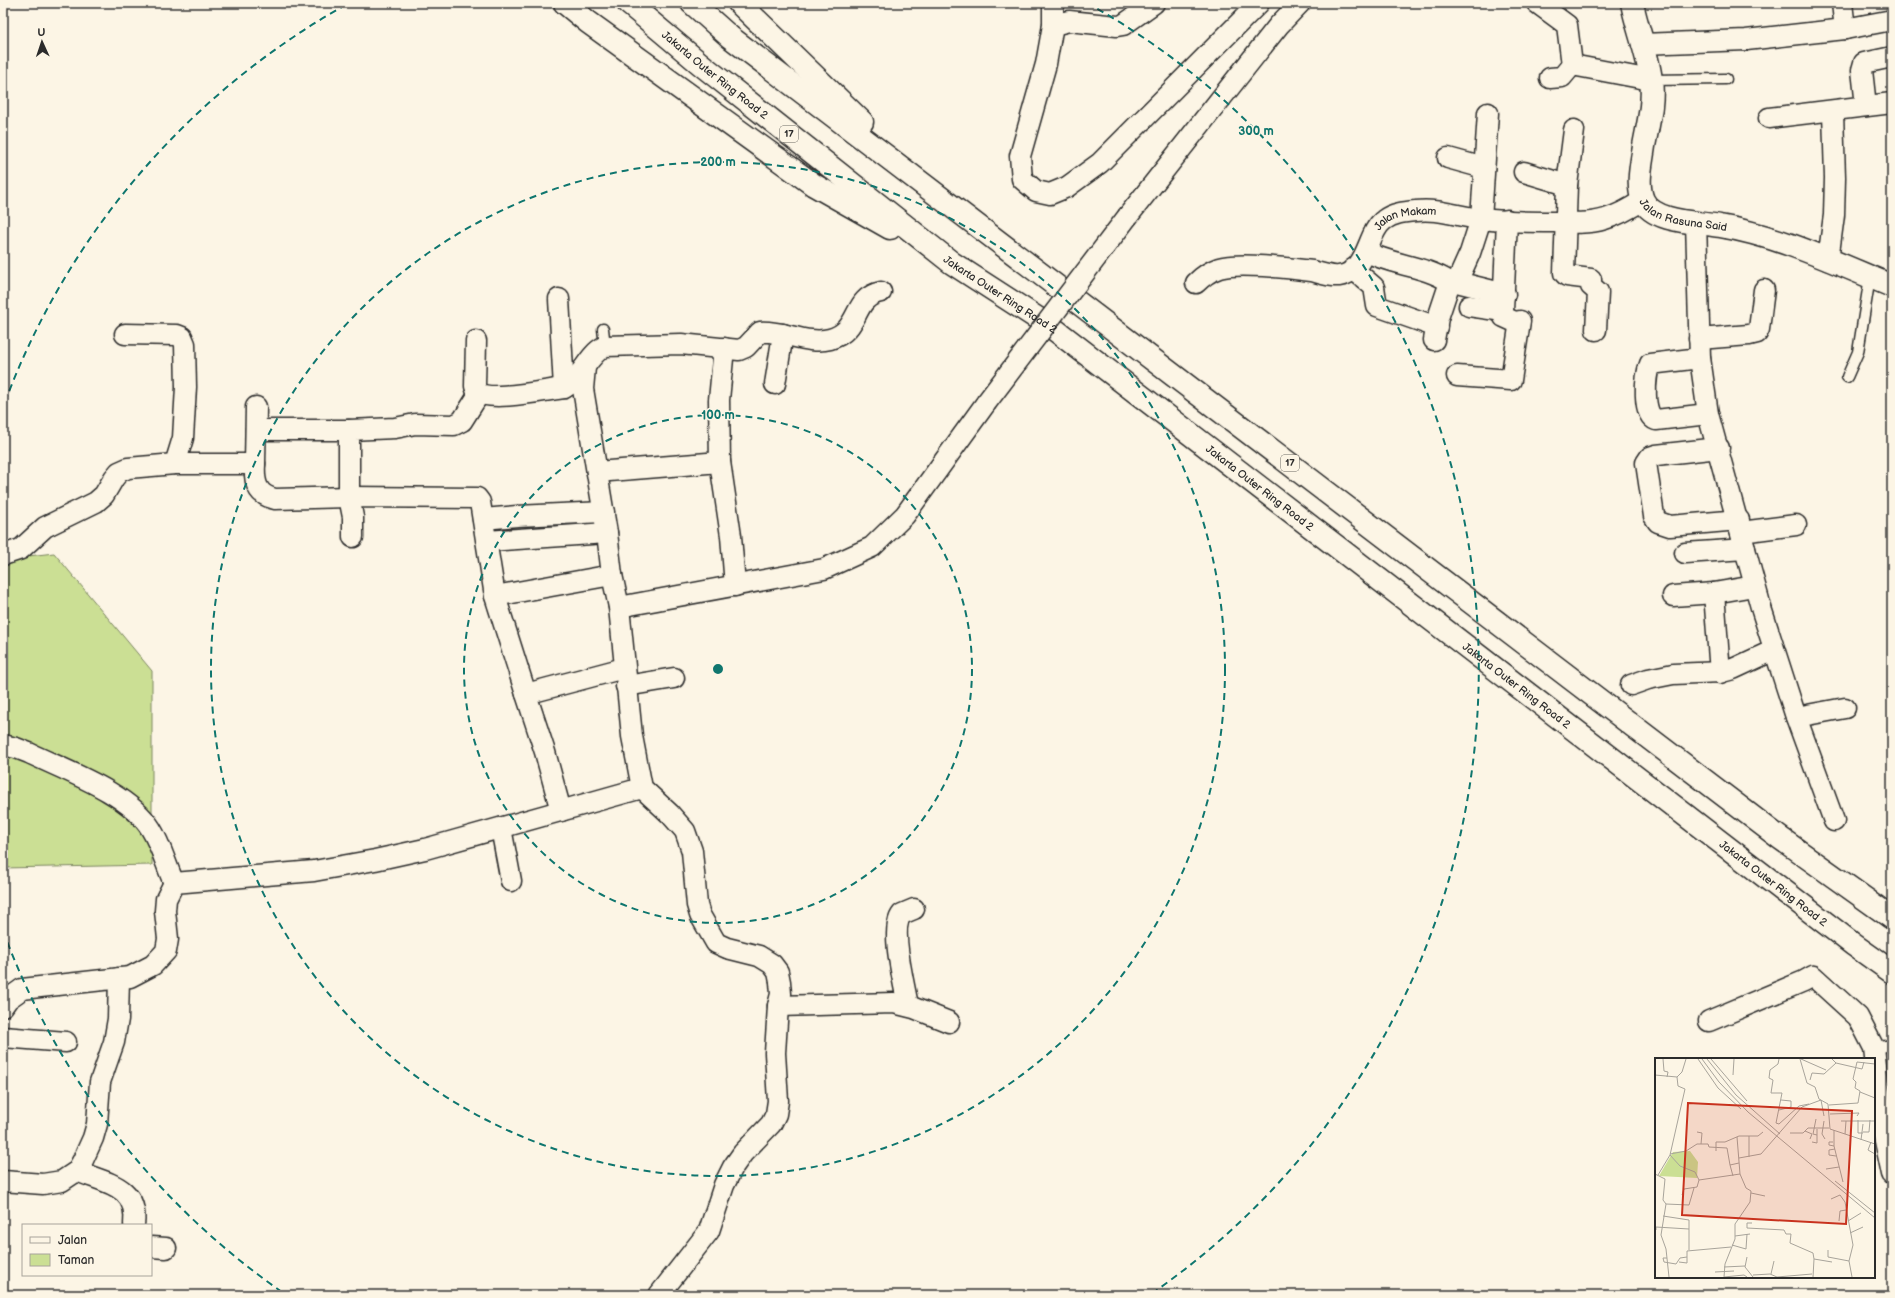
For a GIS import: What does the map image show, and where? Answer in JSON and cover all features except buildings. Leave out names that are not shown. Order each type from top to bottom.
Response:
[{"type":"main road","points":[[565,3],[588,22],[814,185],[952,263]]},
{"type":"main road","name":"Jakarta Outer Ring Road 2","points":[[628,3],[703,66],[952,263],[1054,329],[1854,945],[1892,972]]},
{"type":"main road","name":"17","points":[[692,3],[730,37],[934,191],[1780,838],[1892,918]]},
{"type":"main road","points":[[739,3],[934,191]]},
{"type":"main road","name":"Jalan Rasuna Said","points":[[1632,3],[1651,80],[1651,108],[1640,177],[1643,200],[1652,212],[1662,216],[1722,226],[1790,245],[1892,286]]},
{"type":"main road","points":[[1854,945],[1892,981]]},
{"type":"street","points":[[1053,3],[1053,25],[1046,64],[1020,156],[1022,179],[1036,191],[1050,194],[1067,187],[1100,163],[1259,3]]},
{"type":"street","points":[[1053,25],[1068,21],[1117,26],[1123,25],[1154,3]]},
{"type":"street","points":[[619,607],[824,569],[872,547],[906,515],[986,403],[1128,216],[1279,25],[1300,3]]},
{"type":"street","points":[[1537,3],[1567,25],[1572,65],[1562,77],[1550,78]]},
{"type":"street","points":[[1842,3],[1845,29]]},
{"type":"street","points":[[1642,44],[1746,40],[1845,29],[1892,20]]},
{"type":"street","points":[[1866,106],[1862,70],[1864,63],[1892,57]]},
{"type":"street","points":[[1572,65],[1651,80]]},
{"type":"street","points":[[1769,118],[1833,112],[1892,103]]},
{"type":"street","points":[[1828,260],[1834,215],[1835,178],[1833,112]]},
{"type":"street","points":[[1488,113],[1481,219],[1470,252],[1457,282],[1504,302]]},
{"type":"street","points":[[1574,130],[1567,185],[1564,273],[1567,276],[1591,279],[1591,286],[1598,292],[1596,330]]},
{"type":"street","points":[[1448,158],[1484,168]]},
{"type":"street","points":[[1524,172],[1567,185]]},
{"type":"street","name":"Jalan Makam","points":[[1196,283],[1204,275],[1219,268],[1236,265],[1295,269],[1336,276],[1345,275],[1353,269],[1367,252],[1377,228],[1382,221],[1390,216],[1418,211],[1441,211],[1481,219],[1582,223],[1604,220],[1624,212],[1643,200]]},
{"type":"street","points":[[1457,376],[1511,380],[1520,321],[1509,320],[1504,317],[1507,220]]},
{"type":"street","points":[[1696,222],[1700,358],[1708,414],[1719,448],[1754,586],[1796,717],[1834,821]]},
{"type":"street","points":[[1353,269],[1374,287],[1377,306],[1435,333],[1438,318],[1449,284],[1448,281],[1418,269],[1388,261],[1367,252]]},
{"type":"street","points":[[1699,338],[1749,335],[1757,333],[1759,329],[1764,290]]},
{"type":"street","points":[[479,394],[514,395],[564,388],[572,382],[585,367],[598,350],[604,338],[739,350],[746,347],[760,332],[768,331],[809,339],[829,339],[843,334],[851,326],[864,299],[871,294],[881,292]]},
{"type":"street","points":[[559,299],[564,388]]},
{"type":"street","points":[[1469,306],[1504,302]]},
{"type":"street","points":[[125,334],[177,335],[182,337],[185,344],[186,387],[183,438],[175,464]]},
{"type":"street","points":[[775,384],[783,334]]},
{"type":"street","points":[[476,341],[475,386],[479,394]]},
{"type":"street","points":[[724,348],[719,400],[720,462],[731,536],[735,586]]},
{"type":"street","points":[[1700,358],[1650,364],[1645,398],[1651,416],[1656,420],[1708,414]]},
{"type":"street","points":[[585,367],[583,389],[604,512],[612,575],[619,607],[625,677],[636,762],[642,788],[685,830],[692,851],[696,905],[708,931],[716,943],[728,948],[759,956],[772,964],[778,972],[781,994],[778,1006],[775,1053],[778,1101],[776,1114],[771,1124],[743,1152],[733,1167],[724,1185],[709,1231],[659,1295]]},
{"type":"street","points":[[256,430],[350,430],[395,428],[415,424],[454,425],[462,421],[479,394]]},
{"type":"street","points":[[256,407],[255,483],[259,491],[270,498],[477,498],[480,502],[495,596],[545,752],[561,811]]},
{"type":"street","points":[[350,430],[349,497],[353,517],[353,537]]},
{"type":"street","points":[[1719,448],[1656,455],[1650,457],[1646,463],[1654,516],[1658,522],[1670,526],[1742,534]]},
{"type":"street","points":[[597,472],[720,462]]},
{"type":"street","points":[[3,555],[21,549],[45,528],[96,502],[104,496],[119,472],[128,468],[175,464],[255,464]]},
{"type":"street","points":[[483,519],[604,512]]},
{"type":"street","points":[[1685,552],[1742,534],[1796,525]]},
{"type":"street","points":[[487,541],[607,533]]},
{"type":"street","points":[[495,596],[612,575]]},
{"type":"street","points":[[1673,596],[1754,586]]},
{"type":"street","points":[[1714,592],[1720,673]]},
{"type":"street","points":[[1631,685],[1648,679],[1673,674],[1720,673],[1733,669],[1774,650]]},
{"type":"street","points":[[526,694],[625,677],[674,678]]},
{"type":"street","points":[[1796,717],[1844,708]]},
{"type":"street","points":[[3,746],[16,748],[29,753],[121,798],[151,829],[174,883],[166,899],[165,911],[168,939],[166,951],[153,965],[130,977],[22,989],[8,999],[3,1006]]},
{"type":"street","points":[[174,883],[314,871],[375,860],[425,849],[642,788]]},
{"type":"street","points":[[501,828],[511,881]]},
{"type":"street","points":[[908,1006],[898,947],[897,924],[902,914],[914,909]]},
{"type":"street","points":[[1709,1021],[1813,976],[1858,1017],[1883,1047],[1879,1136],[1891,1168]]},
{"type":"street","points":[[3,1181],[43,1184],[62,1181],[77,1171],[93,1138],[97,1124],[100,1082],[110,1056],[118,1019],[119,978]]},
{"type":"street","points":[[778,1006],[894,1003],[908,1006],[950,1022]]},
{"type":"street","points":[[3,1037],[66,1042]]},
{"type":"street","points":[[77,1171],[108,1182],[125,1191],[132,1202],[134,1224]]},
{"type":"lane","points":[[1651,80],[1726,79]]},
{"type":"lane","points":[[1847,377],[1858,352],[1870,277]]},
{"type":"green space","points":[[54,553],[152,671],[152,865],[3,868],[3,559]]}]
